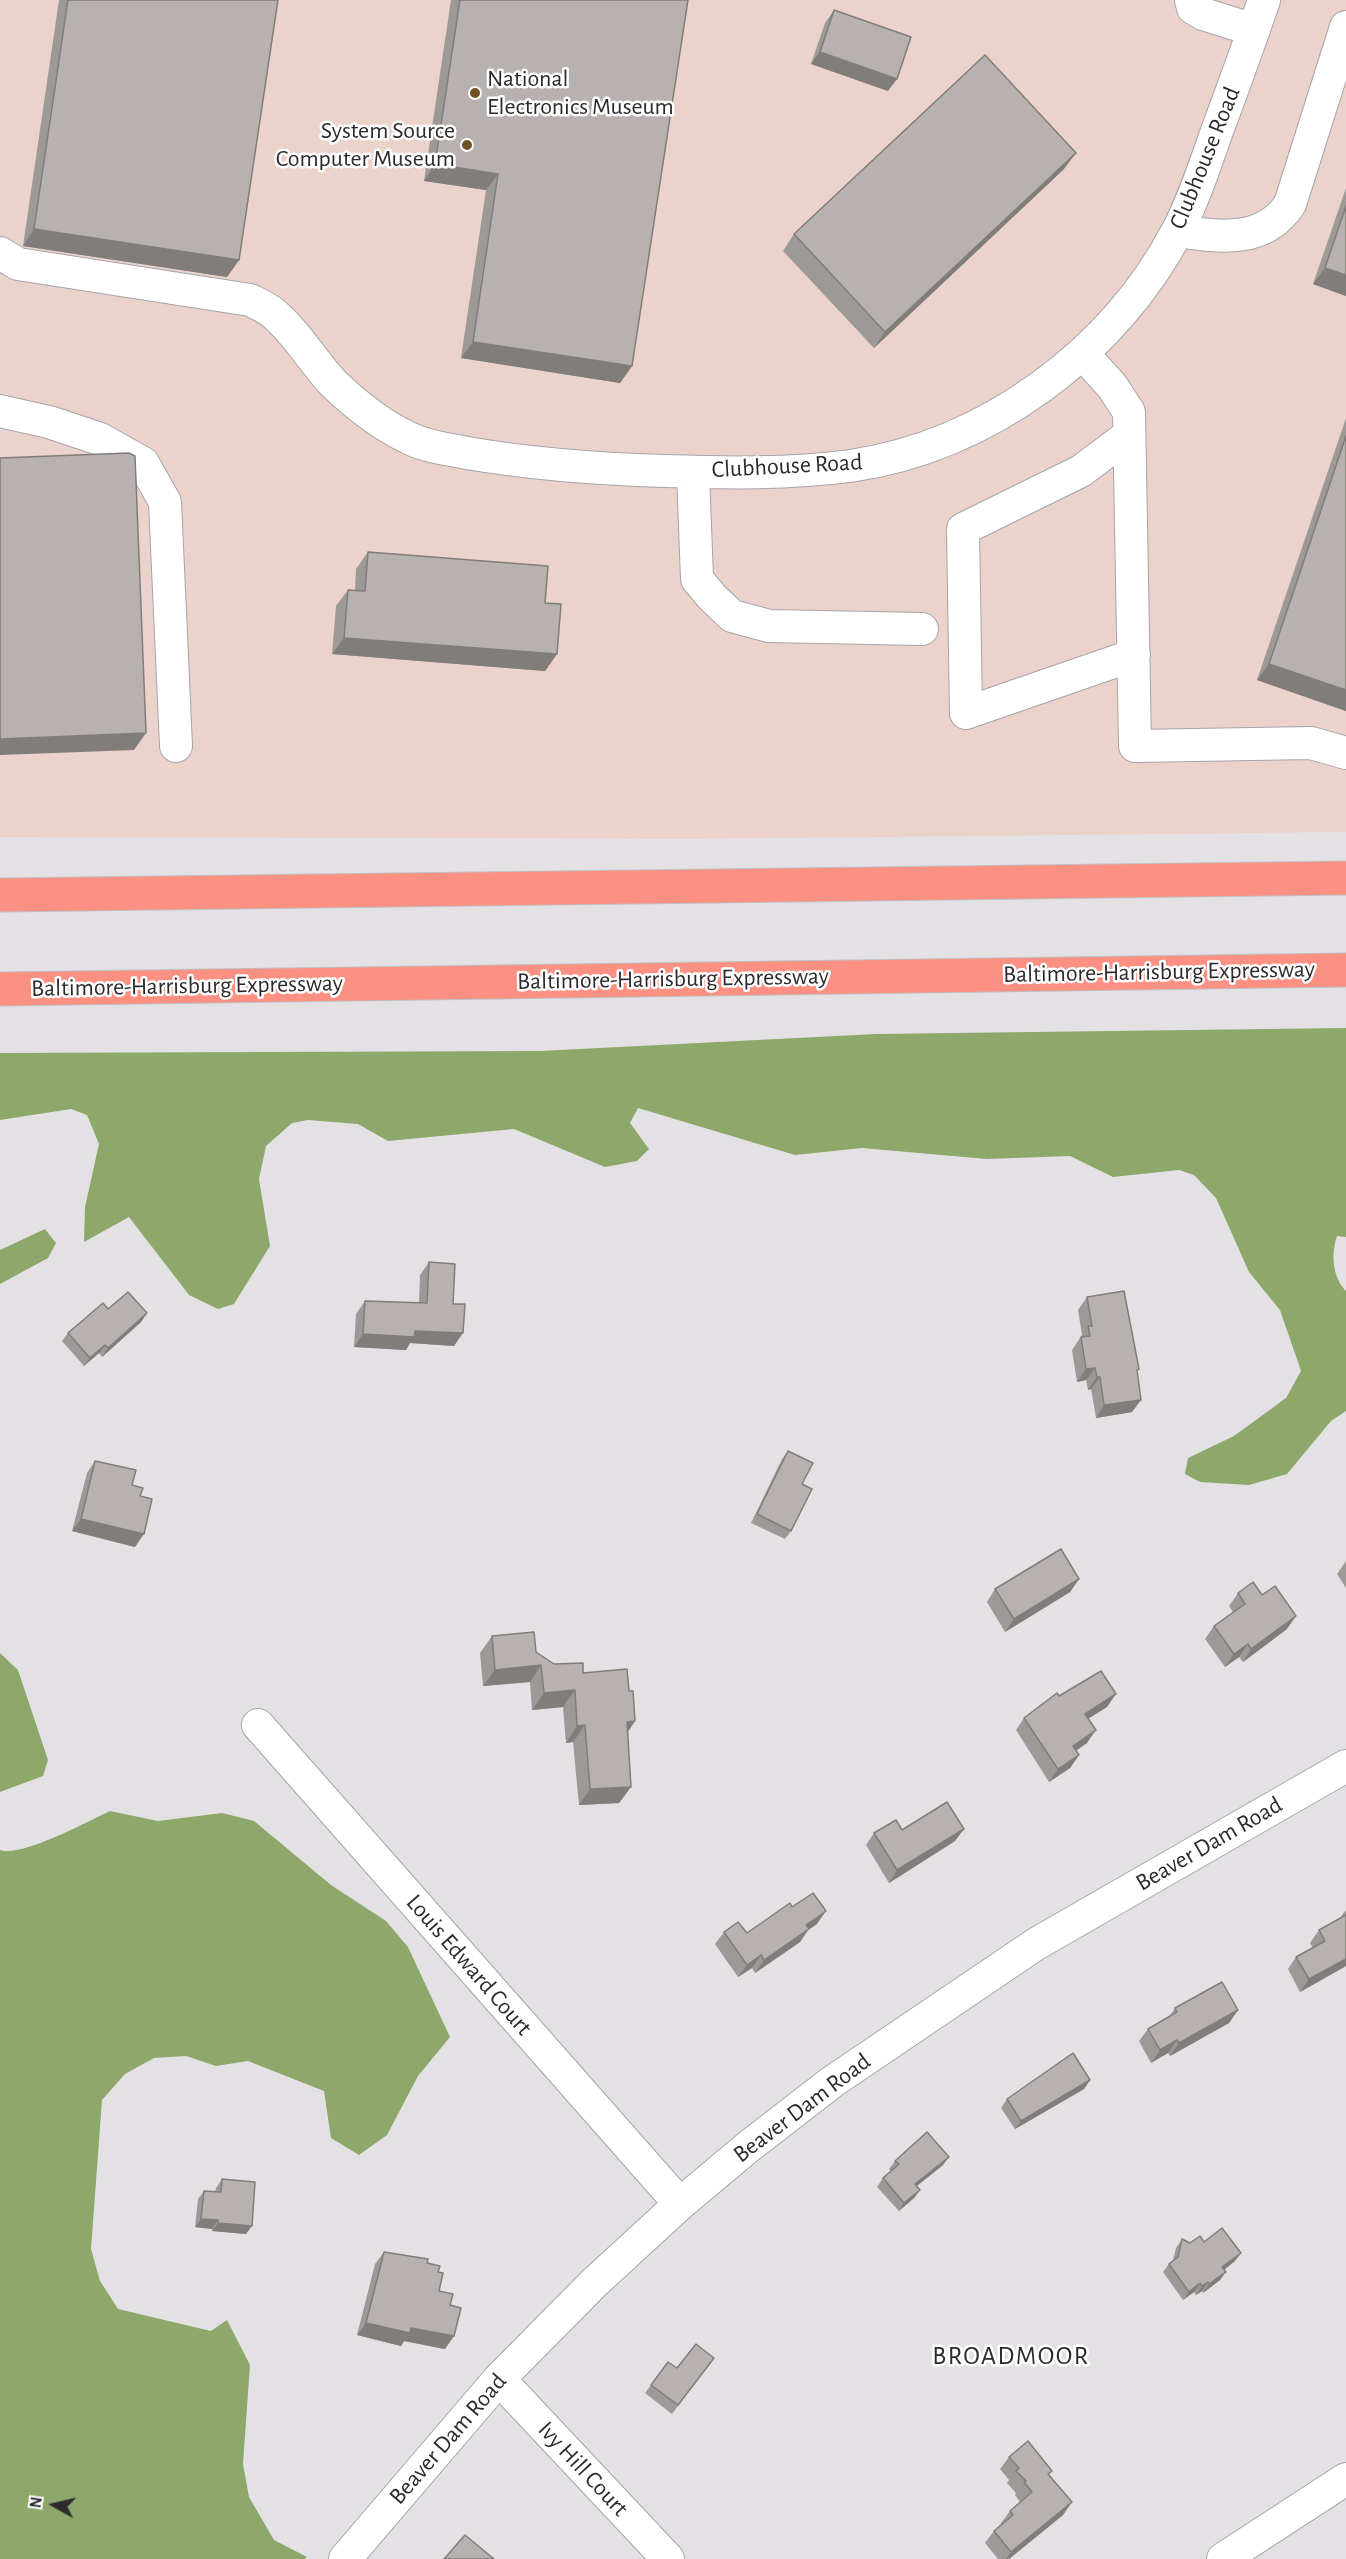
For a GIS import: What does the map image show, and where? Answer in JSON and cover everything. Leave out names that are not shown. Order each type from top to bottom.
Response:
[{"type":"highway","points":[[0,895],[1346,878]]},
{"type":"highway","name":"Baltimore-Harrisburg Expressway","points":[[0,989],[1346,970]]},
{"type":"street","points":[[1191,0],[1193,8],[1203,14],[1254,30]]},
{"type":"street","name":"Clubhouse Road","points":[[0,253],[18,264],[250,300],[273,312],[334,383],[379,422],[412,440],[446,449],[523,460],[693,471],[811,470],[890,458],[928,446],[974,427],[1047,382],[1083,354],[1120,317],[1178,231],[1196,190],[1264,0]]},
{"type":"street","points":[[1178,231],[1211,235],[1240,235],[1265,229],[1282,216],[1290,204],[1346,27]]},
{"type":"street","points":[[1083,354],[1123,400],[1129,412],[1135,746],[1311,743],[1346,753]]},
{"type":"street","points":[[0,411],[50,422],[100,439],[142,464],[165,502],[176,746]]},
{"type":"street","points":[[1129,435],[1081,471],[963,529],[966,713],[1134,655]]},
{"type":"street","points":[[693,471],[697,579],[732,616],[769,626],[922,629]]},
{"type":"street","name":"Louis Edward Court","points":[[258,1725],[680,2204]]},
{"type":"street","name":"Beaver Dam Road","points":[[345,2559],[499,2379],[594,2283],[680,2204],[832,2082],[930,2013],[1036,1944],[1346,1766]]},
{"type":"street","name":"Ivy Hill Court","points":[[499,2379],[668,2559]]},
{"type":"street","points":[[1223,2559],[1346,2479]]},
{"type":"shaded area","points":[[0,0],[1346,0],[1346,832],[693,839],[0,837]]},
{"type":"green space","points":[[1346,1028],[1346,1237],[1337,1236],[1334,1265],[1338,1279],[1346,1291],[1346,1411],[1331,1421],[1287,1474],[1249,1485],[1200,1482],[1185,1474],[1188,1458],[1234,1436],[1286,1398],[1301,1371],[1280,1310],[1249,1272],[1216,1198],[1194,1175],[1179,1170],[1113,1177],[1070,1156],[987,1159],[862,1148],[795,1155],[638,1108],[630,1123],[649,1149],[637,1161],[605,1167],[514,1129],[388,1141],[358,1124],[308,1120],[292,1123],[266,1146],[259,1179],[270,1246],[234,1304],[218,1309],[189,1295],[129,1217],[84,1242],[85,1207],[99,1144],[87,1115],[71,1109],[0,1120],[0,1053],[540,1051],[876,1034]]},
{"type":"green space","points":[[45,1229],[56,1243],[48,1258],[0,1284],[0,1250]]},
{"type":"green space","points":[[0,1653],[18,1670],[48,1760],[43,1776],[0,1792]]},
{"type":"green space","points":[[110,1811],[158,1821],[222,1813],[254,1821],[331,1885],[386,1921],[408,1947],[450,2037],[418,2076],[387,2135],[359,2155],[331,2138],[324,2091],[248,2061],[216,2066],[186,2056],[154,2058],[125,2074],[102,2100],[91,2249],[100,2281],[118,2309],[211,2331],[227,2320],[250,2365],[243,2464],[249,2497],[274,2540],[307,2557],[305,2559],[0,2559],[0,1850],[23,1849],[38,1844]]},
{"type":"building","points":[[68,0],[278,0],[239,260],[34,229]]},
{"type":"building","points":[[460,0],[688,0],[632,366],[473,342],[498,174],[435,164]]},
{"type":"building","points":[[834,10],[911,37],[897,79],[820,52]]},
{"type":"building","points":[[985,55],[1076,153],[885,332],[794,234]]},
{"type":"building","points":[[1346,206],[1346,275],[1325,268]]},
{"type":"building","points":[[1346,436],[1346,690],[1269,664]]},
{"type":"building","points":[[129,453],[135,456],[146,733],[0,739],[0,458]]},
{"type":"building","points":[[368,552],[548,566],[545,603],[561,604],[557,654],[344,638],[348,590],[365,591]]},
{"type":"building","points":[[429,1262],[455,1264],[453,1304],[465,1304],[463,1333],[415,1331],[414,1337],[363,1334],[365,1301],[427,1303]]},
{"type":"building","points":[[1124,1291],[1139,1369],[1137,1370],[1141,1400],[1104,1405],[1100,1377],[1097,1377],[1095,1368],[1086,1369],[1081,1337],[1090,1336],[1088,1326],[1092,1326],[1087,1297]]},
{"type":"building","points":[[128,1292],[147,1313],[108,1348],[105,1345],[90,1358],[68,1333],[103,1303],[108,1309]]},
{"type":"building","points":[[788,1451],[813,1463],[802,1484],[812,1489],[791,1531],[757,1514]]},
{"type":"building","points":[[95,1461],[136,1470],[132,1485],[143,1488],[140,1496],[152,1499],[144,1534],[81,1519]]},
{"type":"building","points":[[1061,1549],[1079,1579],[1014,1619],[995,1589]]},
{"type":"building","points":[[1253,1582],[1262,1595],[1275,1586],[1296,1616],[1251,1649],[1248,1644],[1234,1654],[1214,1626],[1245,1604],[1238,1593]]},
{"type":"building","points":[[534,1632],[536,1652],[554,1664],[583,1663],[583,1673],[627,1669],[629,1691],[633,1691],[635,1721],[627,1722],[631,1787],[590,1789],[585,1725],[577,1726],[575,1690],[544,1693],[541,1665],[495,1670],[492,1636]]},
{"type":"building","points":[[1101,1671],[1116,1694],[1085,1714],[1096,1730],[1073,1746],[1079,1755],[1058,1769],[1024,1718],[1057,1693],[1059,1696]]},
{"type":"building","points":[[947,1802],[964,1829],[897,1870],[874,1833],[896,1820],[902,1830]]},
{"type":"building","points":[[813,1893],[826,1911],[806,1925],[809,1929],[764,1960],[761,1955],[747,1965],[724,1932],[738,1922],[747,1933],[790,1903],[792,1907]]},
{"type":"building","points":[[1346,1915],[1346,1959],[1309,1979],[1296,1957],[1325,1941],[1319,1930]]},
{"type":"building","points":[[1222,1982],[1238,2010],[1179,2043],[1177,2040],[1160,2050],[1148,2029],[1177,2012],[1175,2008]]},
{"type":"building","points":[[1073,2053],[1090,2080],[1021,2121],[1007,2099]]},
{"type":"building","points":[[927,2132],[949,2157],[915,2184],[920,2190],[904,2203],[883,2178],[899,2164],[895,2161]]},
{"type":"building","points":[[222,2179],[255,2182],[252,2226],[201,2219],[204,2191],[221,2192]]},
{"type":"building","points":[[1222,2228],[1241,2253],[1222,2267],[1226,2272],[1209,2284],[1208,2282],[1202,2286],[1200,2283],[1189,2292],[1169,2264],[1178,2257],[1182,2239],[1190,2243],[1200,2236],[1204,2242]]},
{"type":"building","points":[[384,2252],[428,2259],[427,2263],[440,2266],[438,2272],[443,2273],[439,2291],[453,2294],[450,2305],[461,2308],[454,2336],[411,2328],[410,2333],[366,2323]]},
{"type":"building","points":[[696,2344],[714,2358],[678,2405],[651,2385],[668,2362],[677,2368]]},
{"type":"building","points":[[1028,2441],[1052,2471],[1048,2474],[1072,2502],[1011,2552],[994,2531],[1013,2515],[1010,2511],[1032,2492],[1024,2482],[1026,2481],[1016,2471],[1019,2468],[1009,2457]]},
{"type":"building","points":[[465,2535],[494,2559],[444,2559]]},
{"type":"place","name":"National Electronics Museum","points":[[475,93]]},
{"type":"place","name":"System Source Computer Museum","points":[[467,145]]},
{"type":"district","name":"BROADMOOR","points":[[1011,2356]]}]
